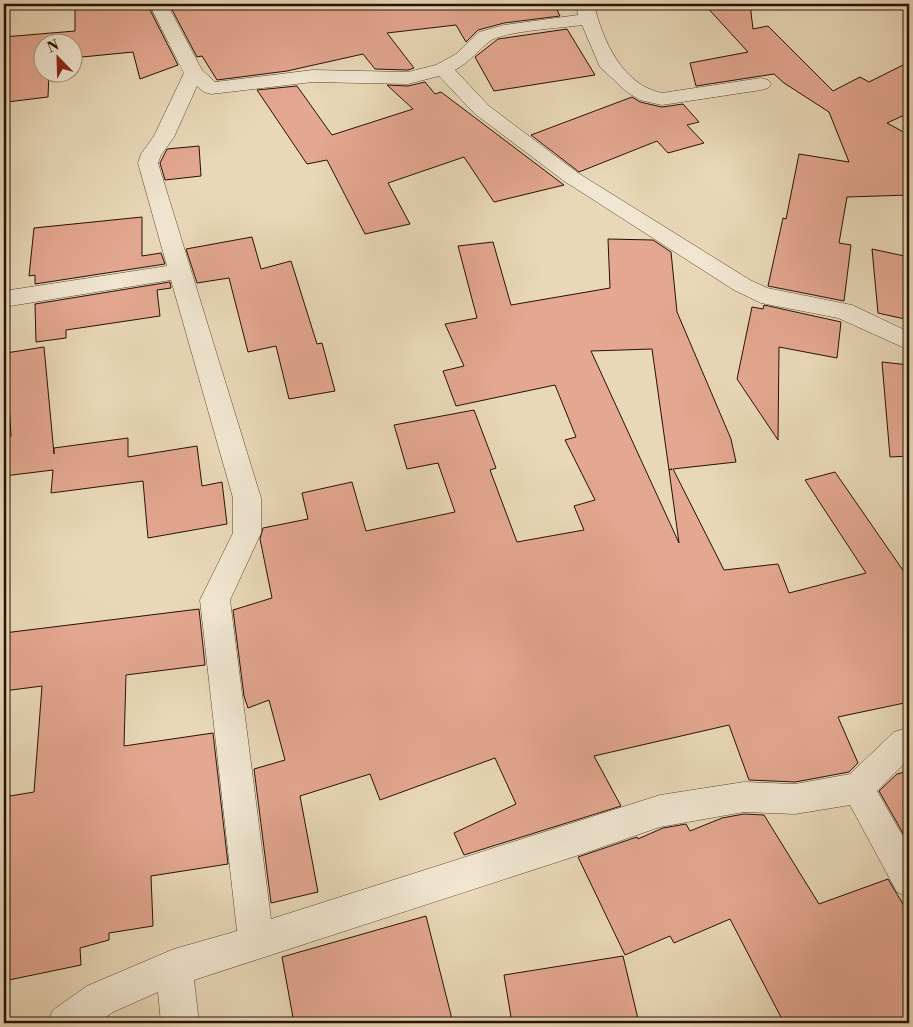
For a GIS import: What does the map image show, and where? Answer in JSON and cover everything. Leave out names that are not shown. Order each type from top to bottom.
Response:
[{"type":"street","points":[[158,4],[194,73],[211,88],[313,76],[408,78],[443,69],[463,58],[485,36],[587,11],[607,63],[634,88],[646,96],[662,99],[762,84]]},
{"type":"street","points":[[443,69],[482,110],[570,177],[742,285],[761,295],[844,311],[909,342]]},
{"type":"street","points":[[194,73],[164,137],[151,154],[148,163],[247,498],[248,533],[215,600],[256,940]]},
{"type":"street","points":[[4,298],[180,271]]},
{"type":"street","points":[[66,1023],[100,999],[174,967],[228,952],[256,940],[582,838],[660,811],[744,797],[795,799],[858,788],[905,742],[909,741]]},
{"type":"street","points":[[858,788],[909,880]]},
{"type":"street","points":[[174,967],[180,1023]]},
{"type":"building","points":[[75,4],[147,4],[178,65],[140,79],[133,52],[82,57],[82,32],[63,32],[75,31]]},
{"type":"building","points":[[169,4],[554,4],[560,16],[504,23],[478,30],[466,42],[456,25],[387,33],[414,68],[408,70],[375,69],[363,54],[287,71],[217,80],[202,56],[197,57]]},
{"type":"building","points":[[704,4],[750,4],[753,29],[768,26],[833,91],[860,77],[869,82],[909,62],[909,113],[887,123],[909,135],[909,195],[847,197],[839,243],[851,245],[844,301],[768,286],[783,218],[786,219],[799,154],[849,162],[829,112],[784,83],[774,74],[696,86],[690,63],[748,52]]},
{"type":"building","points":[[567,29],[595,75],[494,91],[475,57],[498,39]]},
{"type":"building","points":[[32,35],[32,82],[49,82],[48,97],[7,102],[9,62],[4,63],[4,37]]},
{"type":"building","points":[[425,82],[435,94],[441,92],[564,185],[494,202],[464,157],[388,183],[410,224],[365,234],[327,160],[307,164],[257,90],[297,86],[332,135],[413,109],[387,85],[408,86]]},
{"type":"building","points":[[632,97],[640,102],[662,107],[683,104],[699,122],[687,125],[704,143],[668,153],[657,141],[579,172],[531,135]]},
{"type":"building","points":[[199,146],[201,176],[165,180],[160,163],[167,149]]},
{"type":"building","points":[[142,217],[142,256],[161,253],[165,264],[35,284],[35,275],[29,276],[34,228]]},
{"type":"building","points":[[252,237],[261,269],[291,261],[317,344],[322,343],[335,391],[289,399],[276,346],[248,352],[229,278],[197,283],[186,249]]},
{"type":"building","points":[[608,239],[653,240],[671,252],[677,312],[731,439],[736,462],[673,469],[724,570],[778,564],[789,593],[866,573],[805,480],[835,472],[909,579],[909,702],[838,717],[858,763],[849,772],[795,782],[749,780],[729,725],[594,756],[621,806],[464,855],[454,833],[516,804],[495,758],[380,800],[370,774],[300,796],[318,892],[271,903],[254,769],[285,760],[269,700],[248,708],[244,696],[233,610],[272,598],[260,539],[263,528],[308,519],[302,493],[352,482],[366,531],[455,512],[438,463],[407,469],[394,425],[474,410],[496,468],[490,470],[517,542],[584,530],[574,506],[595,500],[565,440],[576,437],[555,385],[456,406],[443,371],[464,366],[445,324],[477,318],[458,246],[493,242],[511,305],[610,288]],"holes":[[[652,349],[679,543],[591,351]]]},
{"type":"building","points":[[872,249],[909,257],[909,320],[878,313]]},
{"type":"building","points":[[170,282],[171,288],[157,290],[160,316],[66,330],[66,338],[36,342],[35,304]]},
{"type":"building","points":[[764,305],[841,322],[837,358],[779,347],[778,440],[737,379],[752,307],[763,309]]},
{"type":"building","points":[[44,347],[54,454],[54,448],[128,438],[128,457],[197,446],[202,486],[222,482],[227,524],[148,538],[143,481],[51,493],[53,470],[4,476],[4,437],[11,436],[6,353]]},
{"type":"building","points":[[882,362],[909,365],[909,456],[890,457]]},
{"type":"building","points":[[199,609],[205,665],[126,675],[124,746],[213,733],[228,864],[151,876],[153,926],[109,933],[109,940],[80,948],[81,965],[4,981],[4,797],[34,792],[42,686],[4,691],[4,633]]},
{"type":"building","points":[[909,771],[909,844],[879,791],[897,774]]},
{"type":"building","points":[[744,814],[764,815],[819,904],[888,879],[909,914],[909,1023],[784,1023],[730,919],[674,943],[670,936],[625,955],[578,857],[637,837],[638,839],[663,828],[686,824],[690,831],[722,818]]},
{"type":"building","points":[[426,916],[453,1023],[294,1023],[282,957]]},
{"type":"building","points":[[623,956],[639,1023],[512,1023],[504,975]]}]
